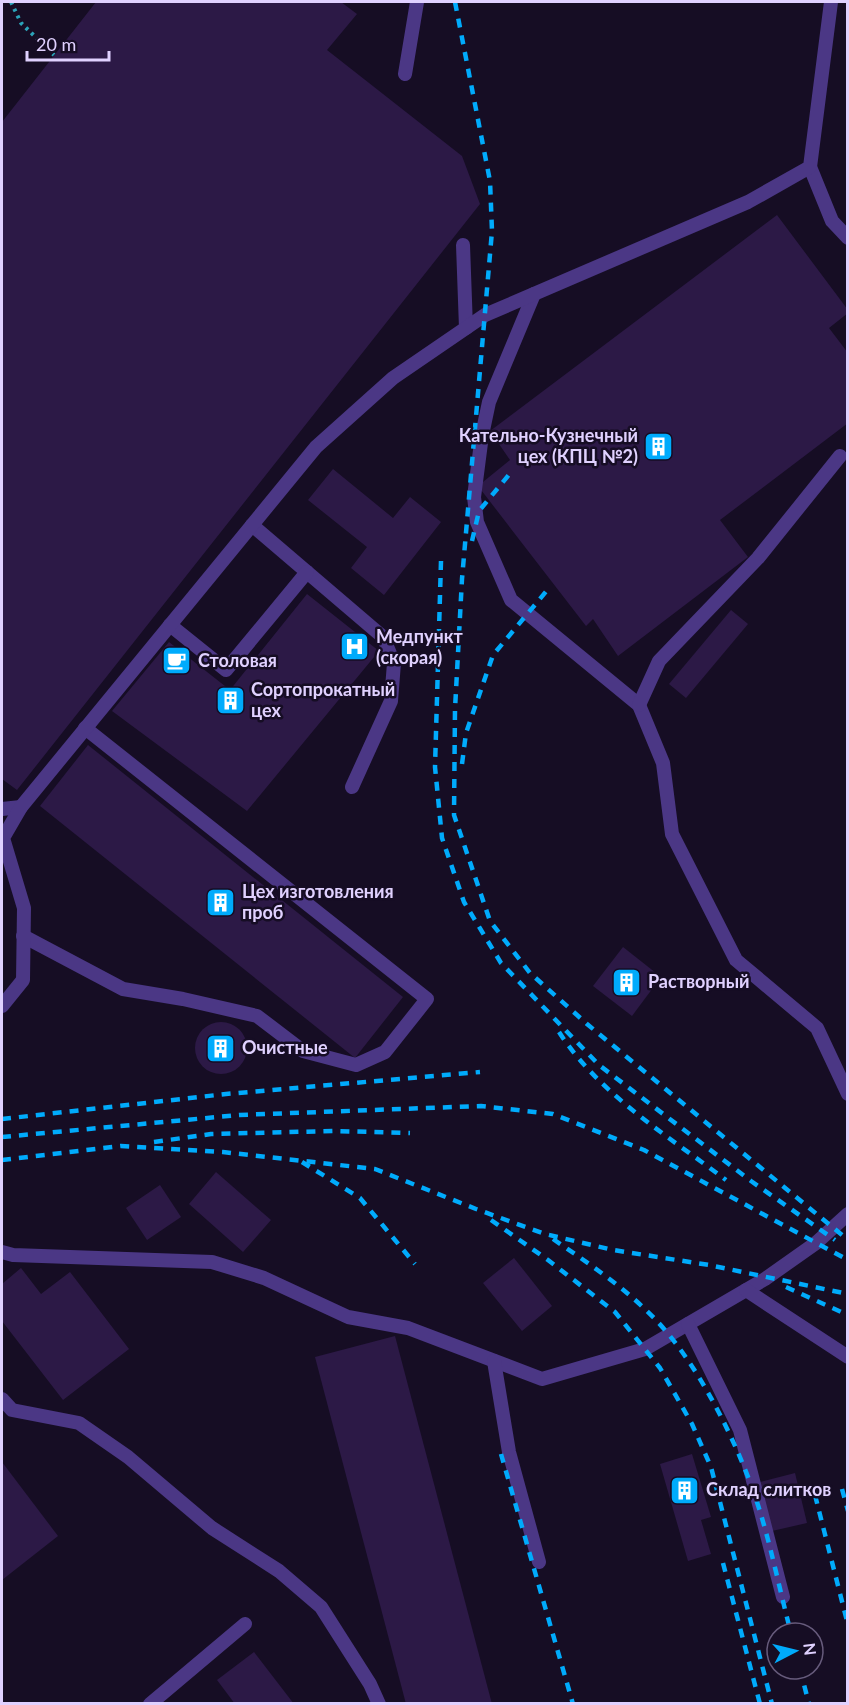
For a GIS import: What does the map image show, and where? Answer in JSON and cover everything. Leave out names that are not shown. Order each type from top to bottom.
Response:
[{"type":"lane","points":[[405,74],[417,2]]},
{"type":"lane","points":[[831,2],[810,167],[832,221],[848,238]]},
{"type":"lane","points":[[2,1006],[23,980],[24,908],[8,875],[3,838],[21,807],[316,447],[393,378],[485,315],[748,202],[810,167]]},
{"type":"lane","points":[[464,245],[466,328]]},
{"type":"lane","points":[[534,294],[489,402],[474,497],[477,522],[511,600],[639,705],[663,763],[672,834],[736,960],[817,1028],[848,1094]]},
{"type":"lane","points":[[639,705],[659,661],[758,558],[840,456]]},
{"type":"lane","points":[[252,525],[383,637],[394,663],[391,701],[352,787]]},
{"type":"lane","points":[[170,625],[226,670],[307,572]]},
{"type":"lane","points":[[23,936],[123,989],[183,999],[257,1016],[303,1051],[356,1065],[385,1052],[427,999],[85,728]]},
{"type":"lane","points":[[2,809],[21,807]]},
{"type":"lane","points":[[5,1255],[212,1262],[264,1278],[348,1317],[408,1328],[542,1379],[645,1349],[746,1290],[816,1243],[848,1214]]},
{"type":"lane","points":[[746,1290],[848,1357]]},
{"type":"lane","points":[[688,1324],[740,1430],[783,1597]]},
{"type":"lane","points":[[494,1361],[508,1452],[539,1562]]},
{"type":"lane","points":[[2,1399],[12,1410],[79,1423],[128,1457],[212,1528],[279,1571],[321,1607],[370,1684],[379,1704]]},
{"type":"lane","points":[[150,1704],[244,1624]]},
{"type":"path","points":[[10,2],[21,23],[54,55]]},
{"type":"building","points":[[96,2],[341,2],[357,14],[327,50],[462,156],[480,204],[17,790],[2,779],[2,122]]},
{"type":"building","name":"Кательно-Кузнечный цех (КПЦ №2)","points":[[777,215],[848,310],[848,313],[829,328],[848,353],[848,423],[720,520],[748,557],[618,656],[593,619],[586,626],[478,486],[510,460],[490,431]]},
{"type":"building","points":[[333,469],[393,518],[410,497],[441,522],[384,595],[351,568],[367,547],[308,500]]},
{"type":"building","name":"Сортопрокатный цех","points":[[307,594],[379,651],[247,811],[112,711],[169,642],[230,690]]},
{"type":"building","points":[[731,610],[748,624],[686,698],[669,684]]},
{"type":"building","name":"Цех изготовления проб","points":[[88,745],[403,997],[355,1058],[40,806]]},
{"type":"building","name":"Растворный","points":[[623,947],[661,977],[632,1016],[593,986]]},
{"type":"building","name":"Очистные","points":[[216,1022],[226,1022],[240,1029],[247,1048],[240,1067],[226,1074],[216,1074],[206,1070],[199,1063],[195,1053],[195,1043],[199,1033],[206,1026]]},
{"type":"building","points":[[216,1172],[271,1220],[243,1252],[189,1204]]},
{"type":"building","points":[[160,1185],[181,1217],[147,1240],[126,1208]]},
{"type":"building","points":[[514,1258],[552,1306],[522,1331],[483,1283]]},
{"type":"building","points":[[21,1268],[41,1294],[70,1272],[129,1349],[63,1400],[2,1321],[2,1284]]},
{"type":"building","points":[[395,1336],[492,1704],[406,1704],[315,1357]]},
{"type":"building","name":"Склад слитков","points":[[692,1454],[711,1517],[701,1520],[711,1554],[688,1561],[660,1464]]},
{"type":"building","points":[[2,1462],[58,1536],[2,1580]]},
{"type":"building","points":[[795,1473],[807,1523],[772,1531],[760,1482]]},
{"type":"building","points":[[254,1652],[294,1704],[235,1704],[217,1680]]},
{"type":"railway","points":[[455,2],[490,181],[492,231],[462,579],[455,709],[454,815],[490,921],[530,973],[587,1024],[848,1240]]},
{"type":"railway","points":[[472,541],[479,511],[512,471]]},
{"type":"railway","points":[[441,561],[435,767],[442,838],[464,902],[501,963],[599,1065],[751,1181],[835,1240]]},
{"type":"railway","points":[[462,764],[466,733],[493,655],[549,588]]},
{"type":"railway","points":[[559,1032],[575,1054],[614,1094],[726,1180]]},
{"type":"railway","points":[[2,1119],[226,1094],[480,1072]]},
{"type":"railway","points":[[2,1137],[239,1115],[481,1106],[553,1114],[644,1150],[848,1260]]},
{"type":"railway","points":[[154,1142],[211,1134],[334,1131],[410,1133]]},
{"type":"railway","points":[[2,1160],[121,1146],[223,1152],[375,1169],[545,1234],[613,1250],[709,1265],[848,1294]]},
{"type":"railway","points":[[302,1162],[360,1198],[415,1264]]},
{"type":"railway","points":[[491,1220],[548,1260],[615,1312],[660,1368],[692,1424],[711,1467],[772,1704]]},
{"type":"railway","points":[[553,1239],[605,1276],[654,1318],[700,1378],[726,1426],[755,1496],[788,1621]]},
{"type":"railway","points":[[786,1287],[848,1315]]},
{"type":"railway","points":[[501,1454],[573,1704]]},
{"type":"railway","points":[[842,1489],[848,1511]]},
{"type":"railway","points":[[815,1495],[848,1625]]},
{"type":"railway","points":[[723,1563],[760,1704]]},
{"type":"railway","points":[[803,1681],[809,1704]]},
{"type":"place","name":"Кательно-Кузнечный цех (КПЦ №2)","points":[[659,446]]},
{"type":"place","name":"Медпункт (скорая)","points":[[355,647]]},
{"type":"place","name":"Столовая","points":[[177,661]]},
{"type":"place","name":"Сортопрокатный цех","points":[[230,700]]},
{"type":"place","name":"Цех изготовления проб","points":[[221,902]]},
{"type":"place","name":"Растворный","points":[[627,982]]},
{"type":"place","name":"Очистные","points":[[221,1048]]},
{"type":"place","name":"Склад слитков","points":[[685,1490]]}]
